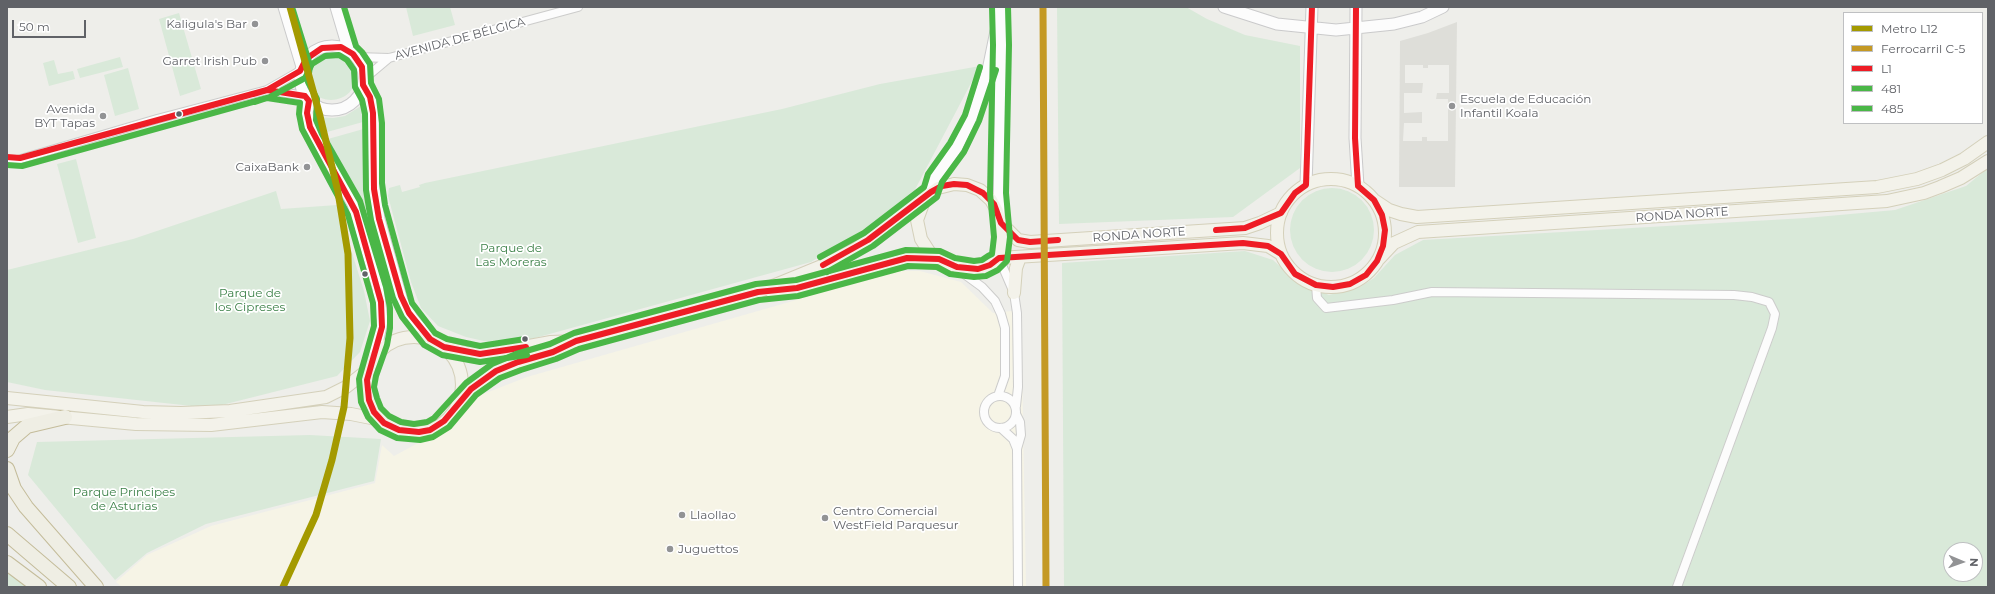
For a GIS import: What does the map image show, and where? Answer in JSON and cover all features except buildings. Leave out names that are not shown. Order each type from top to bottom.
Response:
[{"type":"highway","points":[[7,450],[13,438],[27,426],[65,417]]},
{"type":"highway","points":[[7,469],[14,489],[26,507],[96,587]]},
{"type":"highway","points":[[7,534],[69,587]]},
{"type":"highway","points":[[7,563],[39,587]]},
{"type":"main road","points":[[284,7],[301,69],[300,84],[307,98],[316,107],[326,110],[340,109],[353,102],[360,94],[364,82]]},
{"type":"main road","points":[[336,7],[353,54],[362,67],[364,82],[370,97],[373,113],[374,188],[379,219],[402,301],[412,318],[430,339]]},
{"type":"main road","points":[[1224,7],[1277,24],[1311,29],[1336,30],[1394,24],[1422,17],[1443,7]]},
{"type":"main road","points":[[1306,185],[1312,7]]},
{"type":"main road","points":[[1356,7],[1355,138],[1358,186]]},
{"type":"main road","points":[[1000,8],[1000,219],[1002,242],[999,258],[990,265],[981,268],[952,266],[938,259],[926,248],[918,230],[918,216],[935,178],[963,136],[975,111],[990,63],[1000,8]]},
{"type":"main road","points":[[301,69],[306,59],[322,48],[341,47],[353,54]]},
{"type":"main road","points":[[307,98],[307,113],[310,127],[353,204],[378,288],[382,321],[374,357],[366,380],[367,393],[371,406],[381,420]]},
{"type":"main road","name":"RONDA NORTE","points":[[1988,142],[1964,159],[1942,170],[1917,179],[1877,187],[1417,217],[1389,210],[1374,200],[1358,186],[1346,181],[1332,179],[1306,185],[1295,193],[1287,202],[1281,213],[1278,227],[1278,241],[1282,254],[1295,274],[1316,285],[1333,287],[1350,284],[1366,275],[1394,243],[1418,232],[1887,201],[1940,187],[1961,178],[1988,161]]},
{"type":"main road","points":[[7,417],[28,414],[136,424],[203,425],[241,423],[306,413],[327,412],[357,414],[381,420],[394,428],[409,432],[430,430],[448,417],[458,403],[478,383],[496,371],[518,362],[553,352],[576,341],[758,292],[824,265],[851,251],[880,232],[905,211],[928,195],[950,184],[967,185],[980,190],[987,197],[1000,219]]},
{"type":"main road","name":"RONDA NORTE","points":[[1374,200],[1382,215],[1385,230],[1383,246],[1377,261]]},
{"type":"main road","name":"RONDA NORTE","points":[[1000,219],[1018,240],[1030,242],[1245,228],[1281,213]]},
{"type":"main road","name":"RONDA NORTE","points":[[999,258],[1243,243],[1268,246],[1282,254]]},
{"type":"main road","points":[[758,292],[797,288],[902,259],[915,257],[938,259]]},
{"type":"main road","points":[[1014,293],[1016,268],[1020,257]]},
{"type":"main road","points":[[374,357],[386,346],[401,339],[420,337],[430,339],[444,347],[480,354],[506,352],[551,342],[576,341]]},
{"type":"main road","points":[[444,347],[455,361],[460,376],[458,403]]},
{"type":"main road","points":[[7,398],[149,413],[230,411],[326,397],[346,387],[369,369]]},
{"type":"street","name":"AVENIDA DE BÉLGICA","points":[[388,58],[578,7]]},
{"type":"street","points":[[353,54],[388,58]]},
{"type":"street","points":[[364,82],[388,58]]},
{"type":"street","points":[[7,162],[267,90],[301,69]]},
{"type":"street","points":[[267,90],[307,98]]},
{"type":"street","points":[[7,157],[20,158]]},
{"type":"street","points":[[999,258],[1014,293],[1018,327],[1018,393],[1016,410],[1010,424],[1001,428]]},
{"type":"street","points":[[952,266],[982,287],[995,301],[1001,314],[1005,328],[1005,376],[1002,389],[998,396]]},
{"type":"street","points":[[1316,285],[1317,298],[1326,308],[1393,300],[1432,292],[1727,295],[1752,297],[1769,302],[1775,314],[1772,328],[1677,587]]},
{"type":"street","points":[[1017,449],[1012,439],[1001,428],[989,423],[984,414],[986,404],[991,398],[998,396],[1008,398],[1016,410],[1020,425],[1021,436],[1017,449],[1018,587]]},
{"type":"shaded area","name":"Escuela de Educación Infantil Koala","points":[[1457,22],[1455,187],[1399,187],[1400,41],[1428,33]],"holes":[[[1405,65],[1423,65],[1423,68],[1428,68],[1428,65],[1449,65],[1449,93],[1437,93],[1436,99],[1448,99],[1448,141],[1427,141],[1427,137],[1422,137],[1422,141],[1403,141],[1404,123],[1422,123],[1422,112],[1404,113],[1404,93],[1422,93],[1423,83],[1405,83]]]},
{"type":"shaded area","points":[[893,271],[920,271],[961,282],[993,313],[1021,310],[1026,587],[122,587],[116,582],[147,555],[211,526],[375,483],[382,445],[394,456],[455,423],[473,398],[527,377],[793,301],[831,286]]},
{"type":"green space","points":[[406,7],[450,7],[455,25],[413,36]]},
{"type":"green space","points":[[1057,7],[1186,7],[1207,19],[1245,35],[1300,46],[1300,168],[1233,217],[1059,224]]},
{"type":"green space","points":[[179,13],[201,89],[180,96],[159,19]]},
{"type":"green space","points":[[331,48],[341,50],[349,56],[355,64],[357,74],[355,84],[349,92],[341,98],[331,100],[321,98],[313,92],[307,84],[305,74],[307,64],[313,56],[321,50]]},
{"type":"green space","points":[[120,57],[123,67],[80,78],[77,69]]},
{"type":"green space","points":[[54,60],[58,74],[73,71],[75,79],[49,86],[43,63]]},
{"type":"green space","name":"Parque de Las Moreras","points":[[980,66],[909,201],[811,262],[506,346],[466,337],[438,326],[421,308],[411,282],[388,196],[389,188],[400,185],[402,192],[420,187],[419,185],[425,183],[782,109],[880,84]]},
{"type":"green space","points":[[128,68],[139,109],[115,116],[104,75]]},
{"type":"green space","points":[[361,106],[367,109],[370,120],[320,134],[317,124],[318,117],[333,118],[345,116]]},
{"type":"green space","points":[[367,128],[368,199],[371,210],[365,212],[359,196],[328,139]]},
{"type":"green space","points":[[76,159],[96,238],[78,243],[57,164]]},
{"type":"green space","points":[[1988,168],[1988,587],[1064,587],[1062,263],[1245,251],[1273,260],[1298,283],[1329,295],[1360,287],[1374,278],[1395,255],[1423,240],[1806,218],[1895,210],[1966,186]]},
{"type":"green space","points":[[1332,188],[1348,191],[1362,200],[1371,214],[1374,230],[1371,246],[1362,260],[1348,269],[1332,272],[1316,269],[1302,260],[1293,246],[1290,230],[1293,214],[1302,200],[1316,191]]},
{"type":"green space","name":"Parque de los Cipreses","points":[[276,191],[281,209],[337,205],[364,291],[370,321],[360,352],[337,376],[210,408],[45,390],[7,382],[7,270],[133,239]]},
{"type":"green space","name":"Parque Príncipes de Asturias","points":[[310,435],[381,439],[374,481],[206,524],[147,553],[115,580],[28,475],[37,442]]},
{"type":"green space","points":[[7,571],[26,587],[7,587]]},
{"type":"metro line","name":"L12","points":[[283,587],[316,515],[332,460],[344,407],[350,338],[348,254],[338,192],[320,116],[290,7]]},
{"type":"rail line","name":"C-5","points":[[1043,7],[1046,587]]},
{"type":"transit line","name":"485","points":[[292,7],[310,65],[308,82],[317,99],[316,120],[322,134],[360,201],[386,287],[390,308],[390,328],[387,345],[376,376],[374,387],[377,398],[381,408],[389,416],[401,422],[414,424],[427,422],[434,418],[466,383],[492,364],[516,354],[550,344],[574,333],[756,284],[796,280],[906,250],[940,251],[955,258],[974,261],[982,260],[992,254],[994,237],[990,193],[993,45],[992,7]]},
{"type":"transit line","name":"485","points":[[344,7],[356,46],[370,64],[371,83],[379,99],[382,123],[382,183],[385,205],[412,303],[435,333],[447,339],[480,346],[525,339]]},
{"type":"transit line","name":"481","points":[[7,165],[22,166],[267,98],[300,103],[299,114],[302,129],[348,215],[373,303],[374,326],[359,379],[361,402],[368,417],[380,430],[397,438],[420,440],[433,437],[449,427],[476,395],[500,378],[556,359],[579,349],[759,300],[798,296],[908,266],[937,267],[950,274],[974,277],[986,276],[998,270],[1007,261],[1010,237],[1006,193],[1009,45],[1008,7]]},
{"type":"transit line","name":"L1","points":[[1216,230],[1245,228],[1281,213],[1295,193],[1306,185],[1312,7]]},
{"type":"transit line","name":"L1","points":[[7,157],[20,158],[267,90],[305,96],[309,101],[307,113],[310,127],[356,212],[381,302],[382,327],[367,380],[369,400],[374,412],[384,423],[399,430],[419,432],[430,430],[444,421],[471,389],[496,371],[518,362],[553,352],[576,341],[758,292],[797,288],[907,258],[939,259],[957,267],[978,269],[990,265],[999,258],[1243,243],[1268,246],[1281,254],[1295,274],[1316,285],[1333,287],[1350,284],[1366,275],[1377,261],[1383,246],[1385,230],[1382,215],[1374,200],[1358,186],[1355,138],[1356,7]]},
{"type":"transit line","name":"L1","points":[[253,94],[267,90],[300,71],[306,59],[322,48],[341,47],[353,54],[362,67],[363,85],[370,97],[373,113],[374,189],[379,219],[401,296],[409,313],[430,339],[444,347],[480,354],[526,347]]},
{"type":"transit line","name":"481","points":[[255,102],[270,97],[305,78],[312,64],[325,56],[339,55],[347,60],[354,70],[355,87],[362,100],[365,114],[366,190],[371,220],[393,298],[402,317],[424,345],[442,355],[480,362],[527,355]]},
{"type":"transit line","name":"485","points":[[820,257],[864,233],[924,187],[928,174],[950,143],[965,115],[980,67]]},
{"type":"transit line","name":"481","points":[[827,272],[873,246],[937,197],[942,182],[964,152],[979,121],[996,70]]},
{"type":"transit line","name":"L1","points":[[823,265],[868,240],[931,192],[942,186],[954,184],[967,185],[983,193],[994,204],[1001,223],[1018,240],[1030,242],[1058,240]]},
{"type":"place","name":"Kaligula's Bar","points":[[255,24]]},
{"type":"place","name":"Garret Irish Pub","points":[[265,61]]},
{"type":"place","name":"Escuela de Educación Infantil Koala","points":[[1452,106]]},
{"type":"place","name":"Avenida BYT Tapas","points":[[103,116]]},
{"type":"place","name":"CaixaBank","points":[[307,167]]},
{"type":"place","name":"Llaollao","points":[[682,515]]},
{"type":"place","name":"Centro Comercial WestField Parquesur","points":[[825,518]]},
{"type":"place","name":"Juguettos","points":[[670,549]]}]
